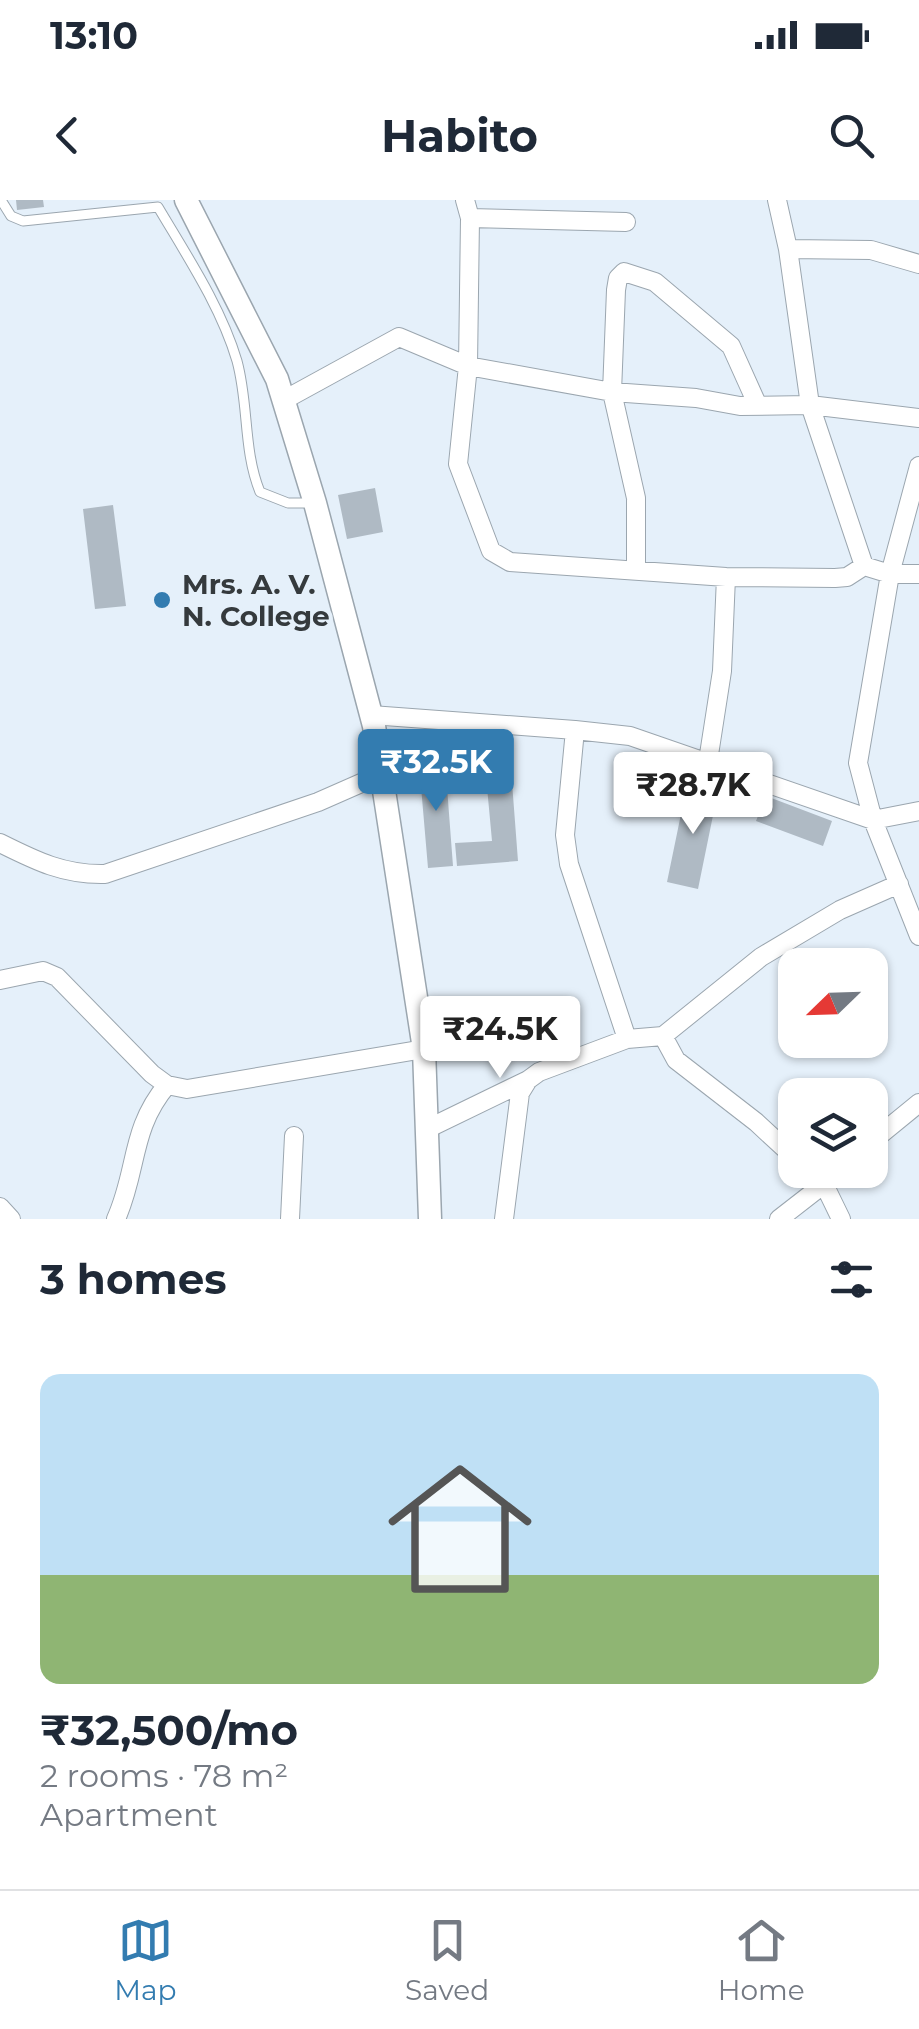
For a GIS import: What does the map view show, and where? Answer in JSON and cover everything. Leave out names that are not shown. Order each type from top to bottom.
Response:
[{"type":"street","points":[[186,200],[277,379],[315,503],[371,715],[384,773],[424,1048],[430,1219]]},
{"type":"street","points":[[777,200],[788,249],[810,406],[864,566]]},
{"type":"street","points":[[626,222],[468,209],[468,366],[458,464],[492,551],[510,562],[726,577],[835,578],[864,566],[890,574],[919,574]]},
{"type":"street","points":[[788,249],[871,250],[919,264]]},
{"type":"street","points":[[636,570],[636,498],[612,392],[618,278],[624,272],[655,282],[731,346],[758,406]]},
{"type":"street","points":[[284,400],[399,337],[468,366],[612,392],[919,418]]},
{"type":"street","points":[[918,928],[872,820],[858,763],[890,574],[919,466]]},
{"type":"street","points":[[708,761],[722,671],[726,577]]},
{"type":"street","points":[[371,715],[618,734],[708,761],[872,820],[919,811]]},
{"type":"street","points":[[574,730],[565,834],[569,864],[627,1039]]},
{"type":"street","points":[[0,843],[48,867],[76,875],[104,874],[318,802],[384,773]]},
{"type":"street","points":[[427,1129],[538,1072],[627,1039],[663,1036],[762,958],[840,910],[899,884]]},
{"type":"street","points":[[0,980],[44,972],[57,977],[168,1086],[187,1089],[424,1048]]},
{"type":"street","points":[[663,1036],[676,1060],[778,1142]]},
{"type":"street","points":[[504,1219],[520,1093],[528,1080]]},
{"type":"street","points":[[116,1219],[125,1200],[143,1120],[168,1086]]},
{"type":"street","points":[[888,1128],[919,1103]]},
{"type":"street","points":[[290,1219],[294,1136]]},
{"type":"street","points":[[779,1219],[819,1188]]},
{"type":"street","points":[[826,1188],[841,1219]]},
{"type":"street","points":[[0,1207],[11,1219]]},
{"type":"lane","points":[[2,200],[11,216],[23,220],[158,208],[212,304],[236,360],[244,395],[251,470],[260,492],[288,503],[315,503]]},
{"type":"building","points":[[16,200],[43,200],[44,207],[17,210]]},
{"type":"building","points":[[375,488],[383,532],[347,539],[338,495]]},
{"type":"building","points":[[113,505],[126,606],[95,609],[83,509]]},
{"type":"building","points":[[510,756],[518,861],[457,866],[455,843],[492,841],[487,787],[451,790],[449,761]]},
{"type":"building","points":[[445,761],[453,866],[428,868],[419,763]]},
{"type":"building","points":[[687,785],[718,791],[698,889],[667,882]]},
{"type":"building","points":[[766,796],[832,821],[823,846],[756,821]]},
{"type":"place","name":"Mrs. A. V. N. College","points":[[162,600]]}]
